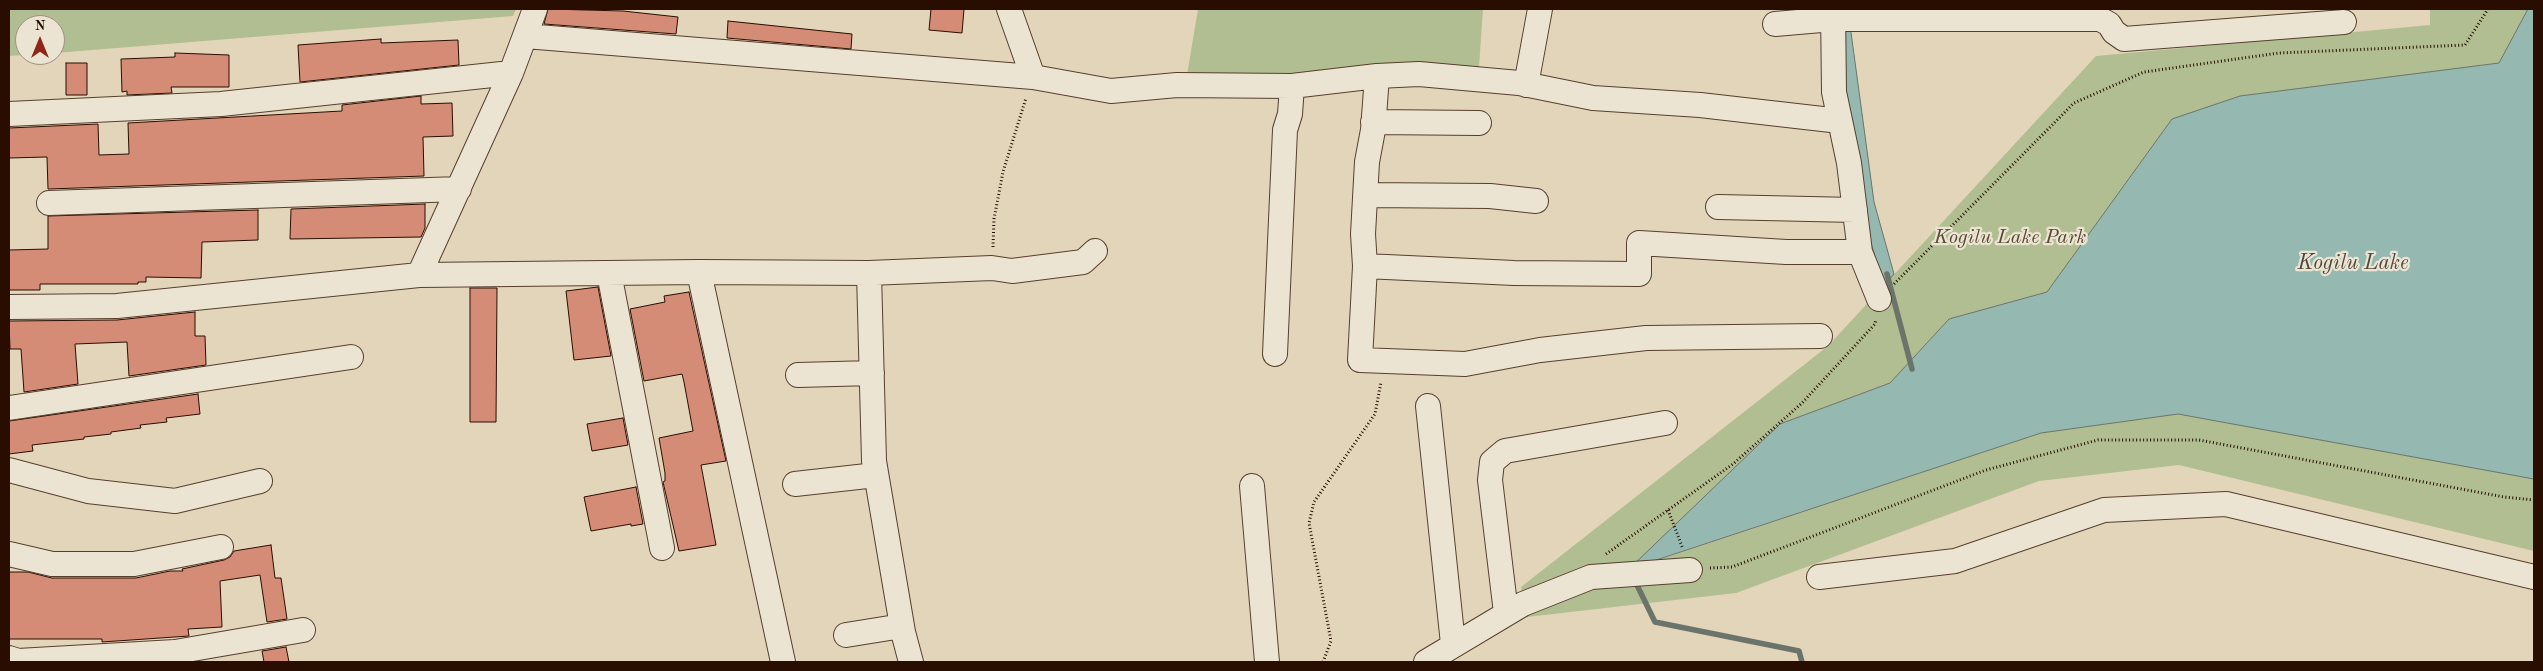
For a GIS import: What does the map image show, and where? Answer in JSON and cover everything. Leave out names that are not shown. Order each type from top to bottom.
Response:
[{"type":"street","points":[[419,275],[511,73],[535,9]]},
{"type":"street","points":[[1009,9],[1033,77]]},
{"type":"street","points":[[1526,85],[1540,9]]},
{"type":"street","points":[[1833,14],[1834,92],[1849,163],[1860,252],[1879,299]]},
{"type":"street","points":[[1775,24],[1833,14],[2100,19],[2109,24],[2114,32],[2124,39],[2344,22]]},
{"type":"street","points":[[525,36],[1033,77],[1111,91],[1177,85],[1292,86],[1377,76],[1419,74],[1526,85],[1593,98],[1700,105],[1840,121]]},
{"type":"street","points":[[9,114],[221,104],[511,73]]},
{"type":"street","points":[[1377,76],[1367,162],[1363,234],[1365,266],[1360,360],[1464,364],[1540,350],[1646,338],[1820,336]]},
{"type":"street","points":[[1275,354],[1285,130],[1290,114],[1292,86]]},
{"type":"street","points":[[1373,122],[1480,123]]},
{"type":"street","points":[[49,204],[459,190]]},
{"type":"street","points":[[1366,195],[1490,196],[1536,202]]},
{"type":"street","points":[[1718,207],[1855,210]]},
{"type":"street","points":[[1365,266],[1514,273],[1639,274],[1639,243],[1786,252],[1860,252]]},
{"type":"street","points":[[9,307],[118,306],[419,275],[699,272],[869,273],[992,268],[1012,271],[1083,262],[1095,251]]},
{"type":"street","points":[[699,272],[784,662]]},
{"type":"street","points":[[609,273],[662,548]]},
{"type":"street","points":[[869,273],[876,475],[902,626],[911,662]]},
{"type":"street","points":[[9,408],[351,357]]},
{"type":"street","points":[[798,375],[872,373]]},
{"type":"street","points":[[1428,406],[1453,644]]},
{"type":"street","points":[[1506,613],[1490,480],[1492,462],[1505,451],[1665,423]]},
{"type":"street","points":[[9,470],[88,491],[175,501],[260,481]]},
{"type":"street","points":[[795,484],[876,475]]},
{"type":"street","points":[[1252,486],[1267,662]]},
{"type":"street","points":[[1819,577],[1955,561],[2104,510],[2226,504],[2534,577]]},
{"type":"street","points":[[9,554],[52,564],[134,564],[221,547]]},
{"type":"street","points":[[1426,662],[1453,644],[1523,604],[1591,577],[1690,570]]},
{"type":"street","points":[[846,635],[902,626]]},
{"type":"street","points":[[9,658],[18,661],[175,652],[303,630]]},
{"type":"path","points":[[1598,559],[1733,464],[1802,402],[1875,324],[1879,299],[2074,103],[2144,72],[2279,53],[2465,45],[2488,9]]},
{"type":"path","points":[[992,268],[994,219],[1003,172],[1033,77]]},
{"type":"path","points":[[1323,662],[1331,641],[1310,523],[1314,502],[1375,414],[1384,361]]},
{"type":"path","points":[[1668,510],[1690,570],[1732,566],[1986,470],[2098,440],[2199,440],[2534,500]]},
{"type":"green space","points":[[9,9],[516,9],[513,16],[65,52],[65,15],[15,15],[15,56],[9,56]]},
{"type":"green space","points":[[1198,9],[1483,9],[1479,67],[1186,81]]},
{"type":"green space","name":"Kogilu Lake Park","points":[[2430,9],[2528,9],[2499,63],[2240,96],[2172,119],[2047,292],[1949,319],[1890,383],[1780,424],[1631,569],[2041,433],[2178,414],[2534,479],[2534,551],[2179,465],[2039,481],[1736,593],[1527,617],[1521,587],[1828,346],[2096,56],[2430,25]]},
{"type":"water","name":"Kogilu Lake","points":[[2528,9],[2534,9],[2534,479],[2178,414],[2041,433],[1629,569],[1780,424],[1890,383],[1949,319],[2047,292],[2172,119],[2240,96],[2499,63]]},
{"type":"water","points":[[1850,25],[1874,202],[1894,274],[1884,286],[1867,230],[1845,90],[1838,26]]},
{"type":"building","points":[[548,9],[623,11],[678,17],[676,34],[544,24]]},
{"type":"building","points":[[931,9],[964,9],[962,33],[929,30]]},
{"type":"building","points":[[728,21],[852,34],[851,49],[727,38]]},
{"type":"building","points":[[381,39],[381,43],[458,40],[459,65],[300,82],[298,45]]},
{"type":"building","points":[[175,53],[229,55],[229,87],[171,87],[172,93],[127,95],[127,91],[122,92],[121,59],[175,57]]},
{"type":"building","points":[[66,63],[87,63],[87,95],[66,95]]},
{"type":"building","points":[[421,96],[421,104],[452,103],[453,136],[423,137],[424,176],[48,189],[47,157],[9,158],[9,128],[98,124],[99,155],[129,154],[128,123],[342,111],[342,105]]},
{"type":"building","points":[[425,204],[425,228],[421,237],[290,239],[291,209]]},
{"type":"building","points":[[258,210],[258,240],[202,242],[201,278],[146,277],[146,282],[138,282],[138,284],[40,284],[40,290],[9,290],[9,250],[48,249],[48,216]]},
{"type":"building","points":[[598,287],[611,356],[574,360],[566,291]]},
{"type":"building","points":[[470,288],[497,288],[496,422],[470,422]]},
{"type":"building","points":[[689,292],[726,461],[701,465],[716,545],[679,551],[663,482],[665,481],[665,473],[659,438],[693,431],[684,382],[682,374],[644,381],[630,309],[665,302],[664,296]]},
{"type":"building","points":[[195,312],[195,336],[205,336],[206,365],[129,376],[127,342],[75,344],[78,384],[24,392],[21,349],[10,349],[9,321],[117,320]]},
{"type":"building","points":[[198,394],[200,414],[166,418],[167,422],[140,425],[141,428],[84,437],[84,439],[32,445],[33,451],[9,454],[9,421]]},
{"type":"building","points":[[623,418],[628,445],[592,451],[587,424]]},
{"type":"building","points":[[636,487],[643,524],[631,526],[631,524],[591,531],[584,497]]},
{"type":"building","points":[[271,545],[275,578],[281,578],[287,619],[267,622],[260,575],[220,581],[222,627],[188,629],[189,636],[102,642],[102,639],[9,639],[9,572],[28,572],[52,578],[136,578],[170,571],[183,571],[182,569],[224,560],[230,557],[234,551]]},
{"type":"building","points":[[286,647],[289,662],[264,662],[262,651]]},
{"type":"waterway","points":[[1887,274],[1912,369]]},
{"type":"waterway","points":[[1635,581],[1655,622],[1799,651],[1802,662]]}]
